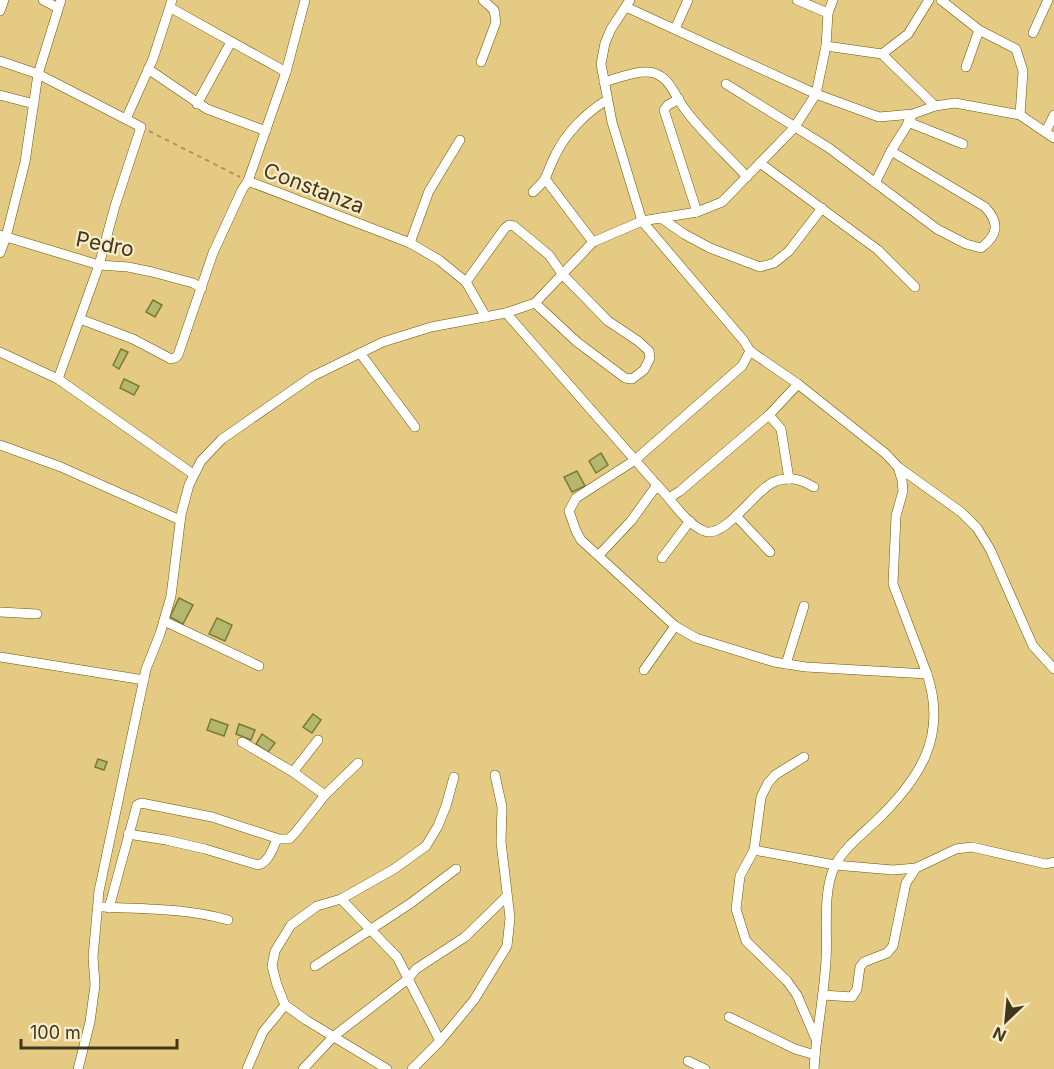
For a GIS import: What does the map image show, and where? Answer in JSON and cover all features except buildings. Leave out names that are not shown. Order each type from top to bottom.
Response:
[{"type":"street","points":[[0,11],[4,0]]},
{"type":"street","points":[[0,253],[25,162],[38,74],[59,4],[43,0]]},
{"type":"street","name":"Constanza","points":[[305,0],[286,72],[248,181],[410,243],[439,260],[466,282],[486,317]]},
{"type":"street","points":[[481,62],[496,22],[494,10],[483,0]]},
{"type":"street","points":[[675,29],[688,0]]},
{"type":"street","points":[[797,0],[828,13]]},
{"type":"street","points":[[78,1069],[90,1022],[95,985],[93,957],[97,907],[146,669],[171,596],[180,520],[194,474],[201,461],[222,439],[313,376],[383,342],[431,327],[506,313],[534,303],[593,242],[642,221],[697,212],[722,202],[795,128],[816,94],[826,46],[828,13],[832,0]]},
{"type":"street","points":[[882,54],[908,34],[929,0]]},
{"type":"street","points":[[941,0],[979,30],[1012,45],[1019,54],[1023,71],[1020,115]]},
{"type":"street","points":[[1033,33],[1048,0]]},
{"type":"street","points":[[963,144],[911,118],[879,117],[816,94],[675,29],[628,3],[605,43],[601,64],[607,100],[642,221],[750,351],[798,384],[886,454],[898,467],[961,512],[977,528],[990,549],[1033,646],[1054,669]]},
{"type":"street","points":[[126,119],[148,69],[172,4],[231,42],[286,72]]},
{"type":"street","points":[[966,67],[979,30]]},
{"type":"street","points":[[197,104],[231,42]]},
{"type":"street","points":[[826,46],[882,54],[935,106]]},
{"type":"street","points":[[0,61],[38,74],[141,127],[115,206],[99,265],[58,379]]},
{"type":"street","points":[[148,69],[197,104],[266,130]]},
{"type":"street","points":[[604,82],[653,72],[667,82],[709,138],[747,177]]},
{"type":"street","points":[[726,84],[829,148],[937,229],[966,244],[981,248],[989,242],[996,229],[994,217],[985,207],[891,151]]},
{"type":"street","points":[[0,95],[34,104]]},
{"type":"street","points":[[679,99],[664,110],[697,212]]},
{"type":"street","points":[[533,192],[546,180],[553,159],[568,136],[595,107],[607,100]]},
{"type":"street","points":[[875,183],[911,118],[935,106],[955,103],[1020,115],[1054,138]]},
{"type":"street","points":[[1046,131],[1054,115]]},
{"type":"street","points":[[410,243],[429,191],[460,140]]},
{"type":"street","points":[[759,163],[878,250],[915,287]]},
{"type":"street","points":[[546,180],[593,242]]},
{"type":"street","points":[[80,319],[133,339],[171,359],[175,358],[178,355],[213,253],[225,224],[248,181]]},
{"type":"street","points":[[661,218],[710,248],[760,267],[774,263],[789,251],[822,208]]},
{"type":"street","points":[[466,282],[505,228],[509,225],[514,226],[549,255],[563,275],[608,321],[649,351],[650,358],[644,370],[632,379],[626,378],[577,342],[534,303]]},
{"type":"street","name":"Pedro","points":[[3,236],[99,265],[128,267],[152,272],[202,288]]},
{"type":"street","points":[[506,313],[657,485],[690,521],[702,530],[715,531],[736,516],[773,482],[789,478],[800,480],[814,488]]},
{"type":"street","points":[[750,351],[742,366],[635,460],[576,498],[569,511],[570,519],[581,540],[675,626],[696,638],[737,652],[786,664],[927,674]]},
{"type":"street","points":[[0,352],[58,379],[194,474]]},
{"type":"street","points":[[360,353],[415,426]]},
{"type":"street","points":[[669,498],[769,415],[798,384]]},
{"type":"street","points":[[769,415],[781,429],[789,478]]},
{"type":"street","points":[[0,445],[61,467],[180,520]]},
{"type":"street","points":[[814,1069],[826,960],[828,895],[835,865],[910,784],[921,768],[930,745],[935,720],[933,692],[893,585],[896,516],[903,491],[898,467]]},
{"type":"street","points":[[599,555],[637,514],[657,485]]},
{"type":"street","points":[[736,516],[770,552]]},
{"type":"street","points":[[662,558],[690,521]]},
{"type":"street","points":[[786,664],[804,606]]},
{"type":"street","points":[[0,612],[37,614]]},
{"type":"street","points":[[164,621],[259,666]]},
{"type":"street","points":[[644,670],[675,626]]},
{"type":"street","points":[[0,657],[144,680]]},
{"type":"street","points":[[293,772],[318,740]]},
{"type":"street","points":[[242,742],[293,772],[325,795]]},
{"type":"street","points":[[804,757],[776,775],[768,783],[761,797],[754,850],[740,876],[736,909],[746,941],[787,981],[797,995],[816,1038]]},
{"type":"street","points":[[109,908],[135,807],[141,803],[212,817],[277,839],[289,838],[325,795],[358,763]]},
{"type":"street","points":[[412,1069],[440,1041],[474,1000],[507,946],[510,918],[501,842],[502,807],[495,775]]},
{"type":"street","points":[[387,1069],[285,1005],[272,966],[275,951],[291,925],[318,906],[340,899],[394,869],[426,846],[438,826],[454,777]]},
{"type":"street","points":[[128,834],[205,849],[258,866],[269,856],[277,839]]},
{"type":"street","points":[[754,850],[835,865],[893,870],[916,868],[956,849],[972,847],[1046,864],[1054,862]]},
{"type":"street","points":[[823,996],[852,997],[857,990],[860,967],[864,962],[888,953],[893,946],[906,883],[916,868]]},
{"type":"street","points":[[315,966],[411,903],[456,869]]},
{"type":"street","points":[[303,1069],[334,1036],[408,979],[416,969],[465,937],[507,896]]},
{"type":"street","points":[[340,899],[397,957],[440,1041]]},
{"type":"street","points":[[97,907],[175,909],[228,920]]},
{"type":"street","points":[[247,1069],[264,1032],[285,1005]]},
{"type":"street","points":[[729,1017],[795,1049],[815,1055]]},
{"type":"street","points":[[688,1061],[705,1069]]},
{"type":"path","points":[[141,127],[248,181]]}]
